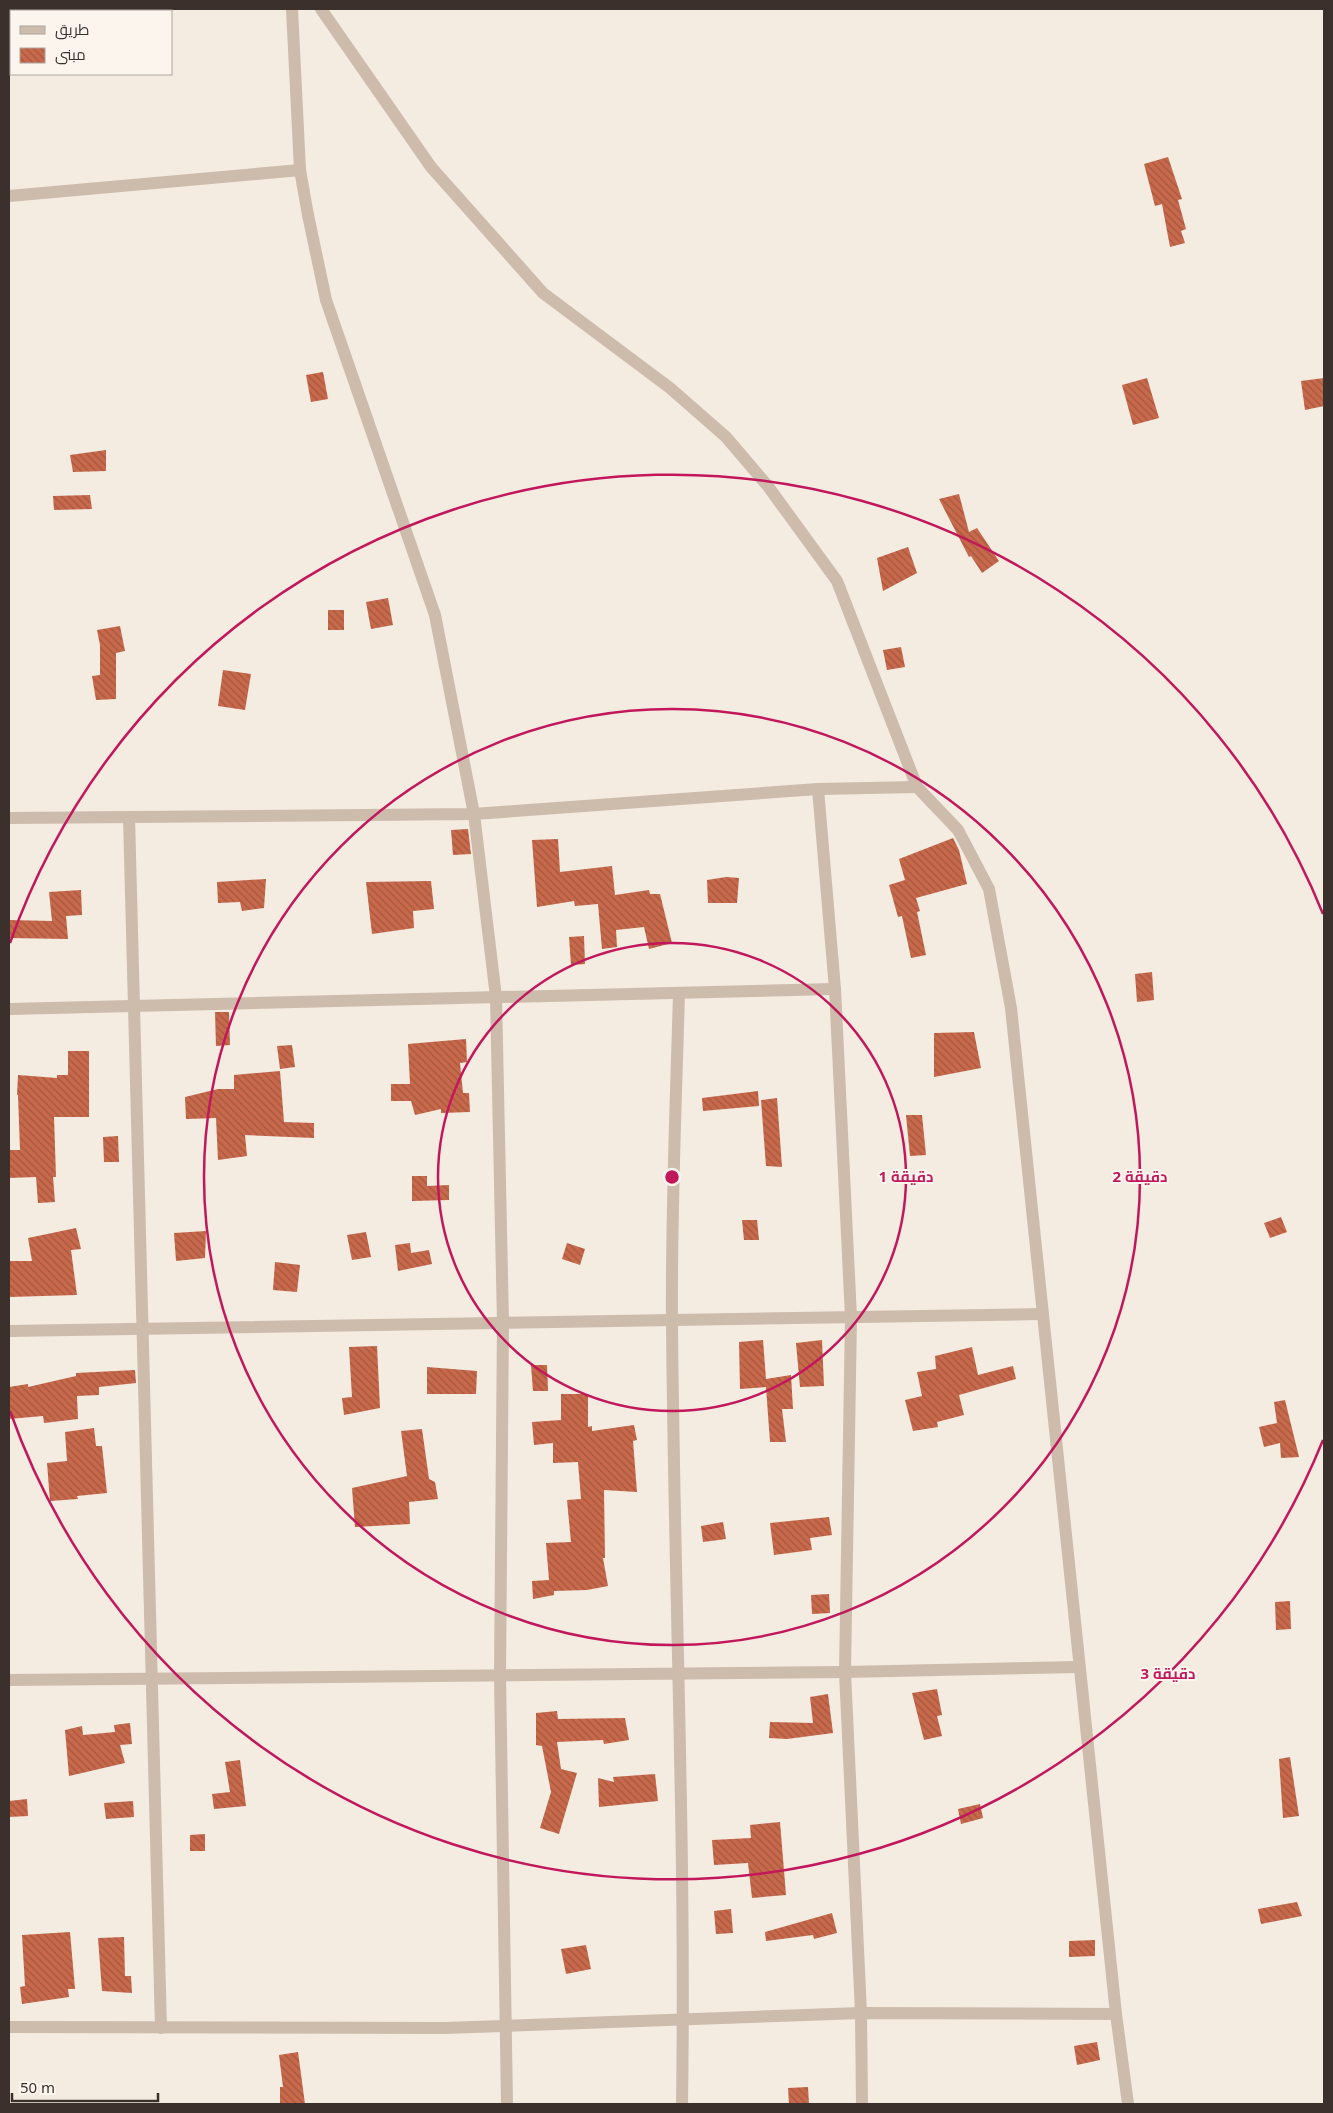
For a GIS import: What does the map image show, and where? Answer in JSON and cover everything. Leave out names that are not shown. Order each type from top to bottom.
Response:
[{"type":"street","points":[[292,9],[300,170],[326,300],[435,616],[474,814],[496,997],[503,1322],[500,1674],[507,2104]]},
{"type":"street","points":[[321,9],[431,167],[542,293],[670,388],[726,436],[768,485],[837,581],[917,787],[958,830],[989,888],[1011,1008],[1041,1314],[1116,2014],[1128,2104]]},
{"type":"street","points":[[9,196],[300,170]]},
{"type":"street","points":[[9,818],[474,814],[818,789],[917,787]]},
{"type":"street","points":[[818,789],[835,989],[851,1317],[845,1672],[861,2013],[862,2104]]},
{"type":"street","points":[[129,817],[161,2028]]},
{"type":"street","points":[[9,1009],[835,989]]},
{"type":"street","points":[[679,993],[672,1320],[679,1673],[683,2019],[682,2104]]},
{"type":"street","points":[[9,1331],[1041,1314]]},
{"type":"street","points":[[9,1680],[845,1672],[1079,1667]]},
{"type":"street","points":[[9,2027],[445,2028],[861,2013],[1116,2014]]},
{"type":"building","points":[[1168,157],[1182,199],[1178,200],[1186,229],[1181,231],[1185,243],[1170,247],[1162,204],[1155,206],[1144,164]]},
{"type":"building","points":[[323,372],[328,399],[311,402],[306,375]]},
{"type":"building","points":[[1147,378],[1159,418],[1133,425],[1122,385]]},
{"type":"building","points":[[1324,378],[1324,406],[1305,410],[1301,381]]},
{"type":"building","points":[[106,450],[106,471],[73,472],[70,455]]},
{"type":"building","points":[[959,494],[969,532],[977,528],[999,561],[982,573],[971,556],[969,557],[939,499]]},
{"type":"building","points":[[90,495],[92,509],[54,510],[53,496]]},
{"type":"building","points":[[908,547],[917,573],[883,591],[877,558]]},
{"type":"building","points":[[388,598],[393,625],[371,629],[366,602]]},
{"type":"building","points":[[328,610],[344,610],[344,630],[328,630]]},
{"type":"building","points":[[120,626],[125,651],[116,653],[116,699],[96,700],[92,676],[100,675],[100,645],[97,630]]},
{"type":"building","points":[[901,647],[905,667],[887,670],[883,650]]},
{"type":"building","points":[[223,670],[251,674],[245,710],[218,706]]},
{"type":"building","points":[[468,829],[471,854],[453,855],[451,830]]},
{"type":"building","points":[[953,838],[959,850],[967,884],[916,898],[920,911],[917,912],[926,955],[911,958],[902,916],[898,917],[889,885],[905,880],[899,859]]},
{"type":"building","points":[[558,839],[560,872],[612,866],[615,895],[649,890],[650,894],[660,894],[672,943],[649,949],[644,927],[616,930],[617,947],[602,949],[598,904],[575,906],[574,901],[537,907],[532,840]]},
{"type":"building","points":[[726,877],[739,878],[737,903],[708,903],[707,880]]},
{"type":"building","points":[[266,879],[264,908],[242,911],[240,902],[218,903],[217,882]]},
{"type":"building","points":[[431,881],[434,909],[413,911],[414,928],[372,934],[366,882]]},
{"type":"building","points":[[81,890],[82,915],[66,916],[68,939],[9,938],[9,920],[52,921],[49,892]]},
{"type":"building","points":[[584,936],[585,964],[571,965],[569,937]]},
{"type":"building","points":[[1152,972],[1154,1000],[1137,1002],[1135,974]]},
{"type":"building","points":[[215,1012],[229,1012],[230,1045],[216,1046]]},
{"type":"building","points":[[974,1032],[981,1068],[934,1077],[934,1033]]},
{"type":"building","points":[[466,1039],[467,1062],[460,1063],[463,1093],[469,1093],[470,1112],[441,1113],[441,1109],[415,1115],[411,1101],[391,1101],[391,1084],[410,1084],[408,1044]]},
{"type":"building","points":[[292,1045],[295,1067],[280,1069],[277,1046]]},
{"type":"building","points":[[68,1051],[89,1051],[89,1117],[54,1117],[56,1177],[53,1177],[55,1202],[38,1203],[36,1177],[9,1178],[9,1150],[20,1150],[17,1095],[18,1075],[57,1078],[57,1075],[68,1075]]},
{"type":"building","points":[[280,1071],[284,1122],[314,1123],[314,1138],[245,1135],[247,1156],[218,1160],[216,1118],[186,1119],[185,1097],[218,1089],[234,1089],[234,1075]]},
{"type":"building","points":[[758,1091],[759,1106],[703,1111],[702,1098]]},
{"type":"building","points":[[777,1098],[782,1167],[766,1166],[761,1100]]},
{"type":"building","points":[[906,1115],[922,1115],[926,1155],[910,1156]]},
{"type":"building","points":[[118,1136],[119,1162],[104,1162],[103,1137]]},
{"type":"building","points":[[412,1176],[427,1176],[427,1186],[449,1185],[449,1200],[412,1201]]},
{"type":"building","points":[[1281,1217],[1287,1232],[1270,1238],[1264,1223]]},
{"type":"building","points":[[742,1220],[757,1220],[759,1240],[744,1240]]},
{"type":"building","points":[[76,1228],[81,1249],[71,1250],[77,1295],[9,1297],[9,1261],[32,1261],[28,1238]]},
{"type":"building","points":[[206,1231],[205,1258],[176,1261],[174,1233]]},
{"type":"building","points":[[366,1232],[371,1257],[352,1260],[347,1235]]},
{"type":"building","points":[[410,1243],[411,1253],[429,1250],[432,1264],[398,1271],[395,1245]]},
{"type":"building","points":[[567,1243],[585,1249],[580,1265],[562,1259]]},
{"type":"building","points":[[275,1262],[300,1265],[297,1292],[273,1290]]},
{"type":"building","points":[[763,1340],[766,1379],[791,1375],[793,1409],[782,1409],[786,1442],[770,1442],[766,1387],[740,1389],[739,1342]]},
{"type":"building","points":[[822,1340],[824,1386],[800,1387],[796,1343]]},
{"type":"building","points":[[377,1346],[380,1408],[344,1415],[342,1398],[352,1397],[349,1347]]},
{"type":"building","points":[[972,1347],[978,1375],[1013,1366],[1016,1379],[959,1395],[964,1415],[937,1422],[938,1427],[913,1431],[905,1400],[922,1396],[917,1372],[936,1369],[935,1356]]},
{"type":"building","points":[[531,1365],[547,1365],[548,1391],[533,1391]]},
{"type":"building","points":[[427,1367],[477,1371],[476,1394],[427,1394]]},
{"type":"building","points":[[135,1370],[136,1383],[99,1387],[99,1395],[77,1396],[78,1419],[44,1423],[43,1416],[9,1419],[9,1387],[28,1384],[28,1387],[76,1376],[76,1373]]},
{"type":"building","points":[[561,1394],[588,1394],[588,1427],[592,1426],[592,1431],[634,1425],[637,1440],[633,1441],[637,1492],[604,1490],[605,1558],[603,1558],[608,1586],[587,1590],[554,1591],[554,1595],[533,1599],[532,1581],[549,1580],[546,1543],[571,1542],[567,1500],[581,1499],[578,1462],[553,1463],[553,1443],[534,1445],[532,1422],[561,1420]]},
{"type":"building","points":[[1285,1400],[1299,1457],[1281,1458],[1280,1443],[1264,1447],[1259,1427],[1277,1423],[1274,1402]]},
{"type":"building","points":[[94,1428],[96,1446],[102,1446],[107,1493],[77,1496],[78,1499],[50,1501],[47,1463],[67,1461],[65,1432]]},
{"type":"building","points":[[422,1429],[429,1479],[435,1482],[438,1499],[409,1502],[410,1524],[355,1527],[352,1488],[407,1476],[401,1431]]},
{"type":"building","points":[[829,1517],[832,1535],[810,1538],[812,1550],[774,1555],[770,1523]]},
{"type":"building","points":[[723,1522],[726,1539],[703,1542],[701,1526]]},
{"type":"building","points":[[829,1594],[830,1613],[812,1614],[811,1595]]},
{"type":"building","points":[[1290,1601],[1291,1629],[1276,1630],[1275,1602]]},
{"type":"building","points":[[937,1689],[942,1715],[937,1716],[942,1736],[924,1740],[912,1693]]},
{"type":"building","points":[[828,1694],[833,1733],[787,1739],[769,1738],[770,1722],[813,1723],[810,1697]]},
{"type":"building","points":[[557,1711],[558,1719],[625,1718],[629,1740],[604,1744],[603,1740],[557,1742],[561,1769],[577,1773],[559,1834],[540,1828],[551,1792],[542,1746],[536,1745],[536,1713]]},
{"type":"building","points":[[130,1723],[132,1744],[120,1745],[125,1763],[69,1776],[65,1730],[82,1726],[83,1735],[115,1732],[114,1725]]},
{"type":"building","points":[[1290,1757],[1299,1816],[1283,1818],[1279,1759]]},
{"type":"building","points":[[240,1760],[246,1806],[214,1809],[212,1794],[230,1792],[225,1762]]},
{"type":"building","points":[[655,1774],[658,1801],[599,1807],[598,1778],[614,1782],[613,1777]]},
{"type":"building","points":[[27,1799],[28,1816],[9,1817],[9,1801]]},
{"type":"building","points":[[133,1801],[134,1817],[106,1819],[104,1803]]},
{"type":"building","points":[[980,1804],[983,1818],[961,1824],[958,1809]]},
{"type":"building","points":[[780,1822],[786,1895],[752,1898],[748,1863],[714,1865],[712,1840],[751,1838],[750,1825]]},
{"type":"building","points":[[205,1834],[205,1851],[190,1851],[190,1835]]},
{"type":"building","points":[[1297,1902],[1302,1916],[1261,1924],[1258,1909]]},
{"type":"building","points":[[731,1909],[733,1933],[716,1934],[714,1911]]},
{"type":"building","points":[[832,1913],[837,1933],[814,1939],[813,1935],[766,1941],[765,1932]]},
{"type":"building","points":[[70,1932],[75,1989],[68,1989],[69,1997],[22,2004],[20,1987],[25,1986],[22,1935]]},
{"type":"building","points":[[124,1937],[125,1976],[131,1976],[132,1993],[102,1991],[98,1938]]},
{"type":"building","points":[[1095,1940],[1095,1956],[1069,1957],[1069,1941]]},
{"type":"building","points":[[586,1945],[591,1969],[566,1974],[561,1949]]},
{"type":"building","points":[[1097,2042],[1100,2060],[1077,2065],[1074,2046]]},
{"type":"building","points":[[298,2052],[305,2104],[280,2104],[280,2087],[283,2087],[279,2055]]},
{"type":"building","points":[[808,2087],[809,2104],[789,2104],[788,2088]]}]
